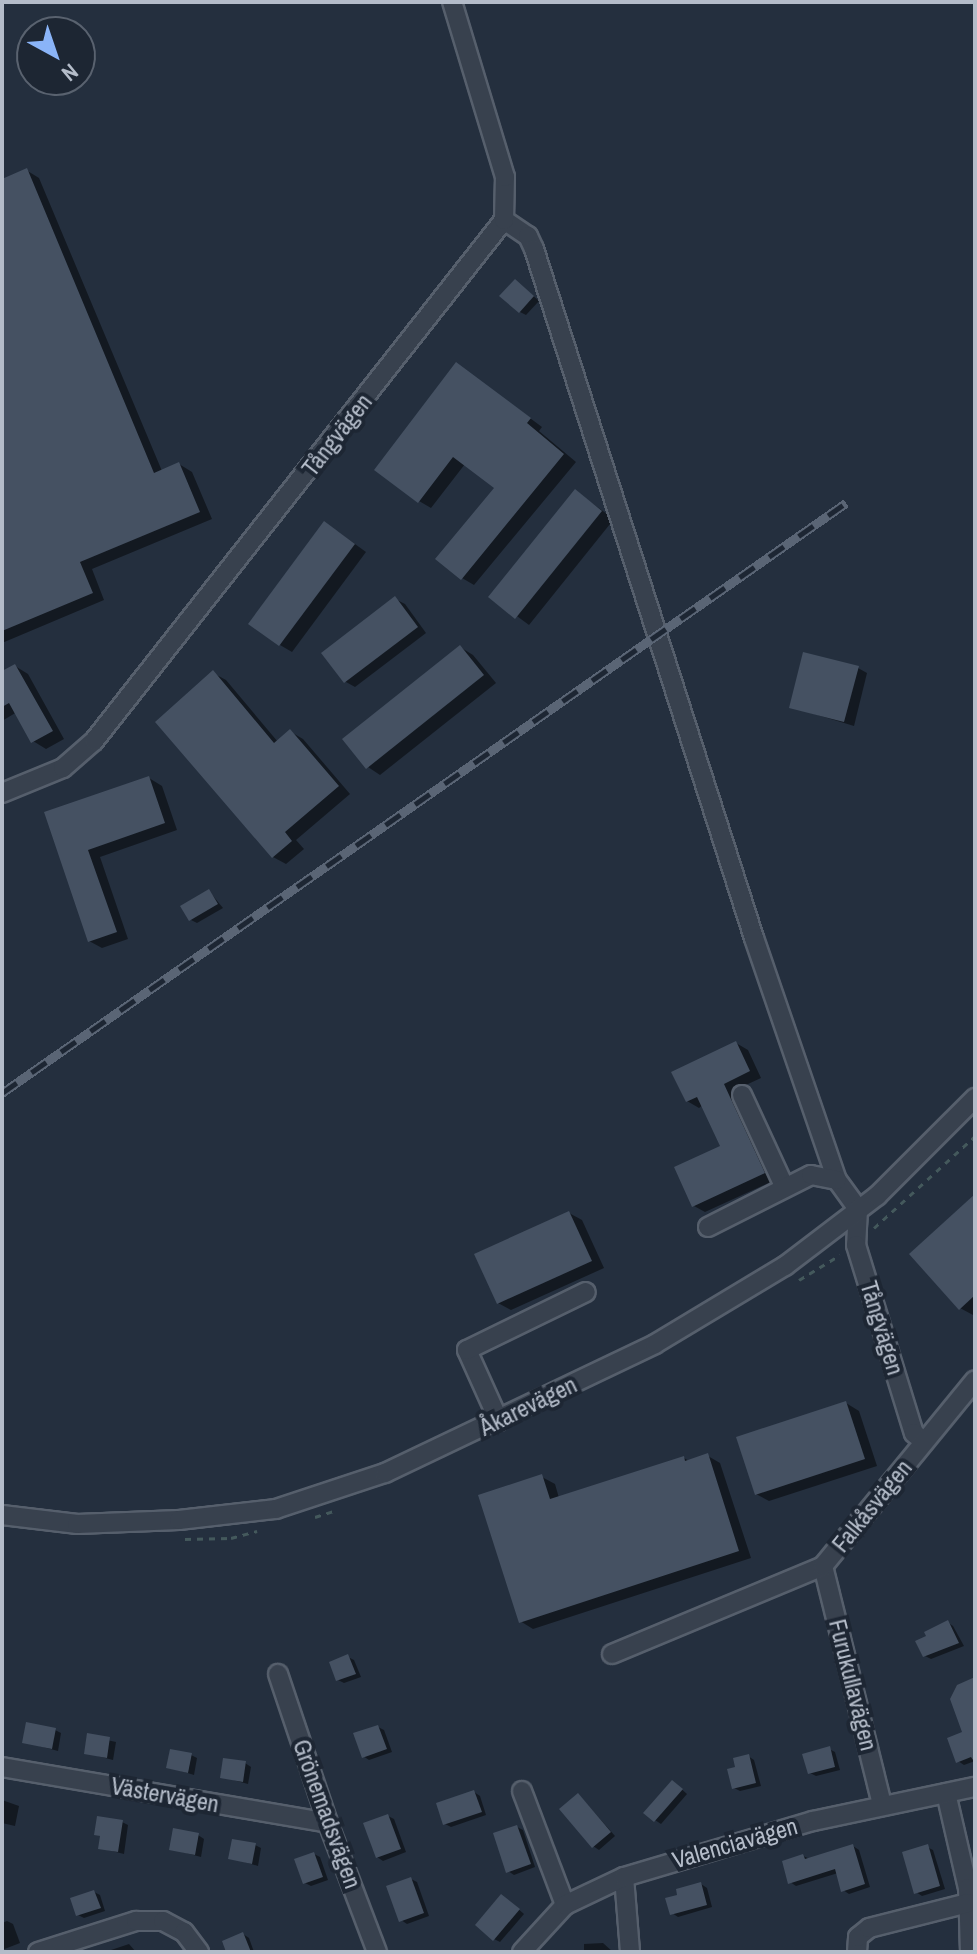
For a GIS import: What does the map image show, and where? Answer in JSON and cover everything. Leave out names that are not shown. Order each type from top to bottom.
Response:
[{"type":"street","points":[[452,2],[505,177],[504,220],[528,236],[534,249],[754,938],[837,1180],[858,1209]]},
{"type":"street","name":"Tångvägen","points":[[2,793],[63,768],[94,741],[504,220]]},
{"type":"street","points":[[742,1095],[784,1186]]},
{"type":"street","name":"Åkarevägen","points":[[2,1515],[77,1524],[179,1520],[276,1509],[385,1473],[655,1344],[785,1266],[877,1196],[975,1098]]},
{"type":"street","points":[[708,1227],[811,1175],[837,1180]]},
{"type":"street","name":"Tångvägen","points":[[858,1209],[856,1245],[914,1433],[924,1442]]},
{"type":"street","points":[[499,1421],[467,1350],[586,1292]]},
{"type":"street","name":"Falkåsvägen","points":[[612,1654],[823,1566],[975,1380]]},
{"type":"street","name":"Furukullavägen","points":[[823,1566],[882,1804]]},
{"type":"street","name":"Grönemadsvägen","points":[[278,1674],[328,1823],[377,1952]]},
{"type":"street","name":"Västervägen","points":[[2,1767],[328,1823]]},
{"type":"street","name":"Valenciavägen","points":[[522,1952],[565,1905],[624,1877],[717,1847],[882,1804],[975,1787]]},
{"type":"street","points":[[522,1791],[565,1905]]},
{"type":"street","points":[[946,1793],[963,1858],[970,1952]]},
{"type":"street","points":[[624,1877],[630,1952]]},
{"type":"street","points":[[857,1952],[858,1937],[869,1928],[968,1903]]},
{"type":"street","points":[[38,1952],[136,1921],[163,1921],[184,1932],[199,1952]]},
{"type":"building","points":[[27,168],[154,473],[179,462],[200,512],[80,562],[93,593],[2,631],[2,179]]},
{"type":"building","points":[[515,279],[534,296],[519,313],[499,296]]},
{"type":"building","points":[[456,362],[531,418],[527,423],[564,454],[461,580],[435,559],[494,488],[453,457],[418,503],[374,470]]},
{"type":"building","points":[[575,489],[602,511],[515,619],[488,597]]},
{"type":"building","points":[[324,521],[355,544],[279,646],[248,624]]},
{"type":"building","points":[[395,596],[418,627],[344,683],[321,653]]},
{"type":"building","points":[[460,645],[484,675],[366,769],[342,739]]},
{"type":"building","points":[[803,652],[859,666],[844,722],[789,708]]},
{"type":"building","points":[[15,664],[53,731],[31,743],[9,703],[2,707],[2,671]]},
{"type":"building","points":[[213,670],[274,743],[290,729],[339,786],[285,832],[292,841],[272,858],[155,722]]},
{"type":"building","points":[[149,776],[165,823],[88,850],[117,932],[88,942],[44,812]]},
{"type":"building","points":[[209,889],[218,904],[189,921],[180,906]]},
{"type":"building","points":[[736,1041],[750,1071],[724,1084],[765,1173],[692,1207],[674,1167],[720,1146],[697,1097],[686,1102],[671,1072]]},
{"type":"building","points":[[975,1194],[975,1295],[959,1310],[909,1254]]},
{"type":"building","points":[[569,1211],[592,1261],[497,1304],[474,1254]]},
{"type":"building","points":[[846,1401],[865,1459],[755,1495],[736,1437]]},
{"type":"building","points":[[708,1453],[739,1551],[519,1623],[478,1495],[542,1474],[550,1499],[684,1456],[685,1461]]},
{"type":"building","points":[[948,1620],[959,1643],[923,1657],[915,1641],[926,1636],[924,1632]]},
{"type":"building","points":[[348,1654],[356,1674],[336,1681],[329,1662]]},
{"type":"building","points":[[975,1677],[975,1763],[971,1757],[956,1763],[947,1738],[962,1732],[950,1699],[957,1685]]},
{"type":"building","points":[[26,1722],[56,1728],[52,1749],[22,1743]]},
{"type":"building","points":[[378,1725],[387,1749],[362,1758],[353,1733]]},
{"type":"building","points":[[87,1733],[110,1737],[107,1758],[84,1754]]},
{"type":"building","points":[[830,1746],[835,1767],[808,1774],[802,1754]]},
{"type":"building","points":[[170,1749],[192,1753],[188,1773],[166,1768]]},
{"type":"building","points":[[749,1754],[756,1783],[732,1789],[727,1769],[735,1767],[733,1758]]},
{"type":"building","points":[[223,1758],[246,1761],[243,1782],[220,1778]]},
{"type":"building","points":[[672,1780],[683,1789],[654,1822],[643,1813]]},
{"type":"building","points":[[474,1790],[482,1812],[443,1825],[436,1803]]},
{"type":"building","points":[[578,1793],[611,1832],[592,1848],[559,1809]]},
{"type":"building","points":[[388,1814],[401,1849],[376,1858],[363,1823]]},
{"type":"building","points":[[97,1816],[123,1820],[118,1852],[98,1849],[100,1836],[94,1835]]},
{"type":"building","points":[[517,1825],[531,1864],[506,1873],[493,1833]]},
{"type":"building","points":[[173,1828],[199,1833],[195,1855],[169,1850]]},
{"type":"building","points":[[232,1839],[256,1843],[252,1864],[228,1859]]},
{"type":"building","points":[[853,1844],[865,1884],[841,1892],[835,1869],[788,1884],[782,1861],[803,1854],[805,1859]]},
{"type":"building","points":[[928,1844],[940,1886],[914,1894],[902,1852]]},
{"type":"building","points":[[314,1852],[323,1877],[303,1884],[294,1859]]},
{"type":"building","points":[[411,1877],[424,1913],[399,1922],[386,1886]]},
{"type":"building","points":[[701,1882],[707,1905],[670,1915],[665,1898],[677,1895],[676,1889]]},
{"type":"building","points":[[94,1890],[101,1908],[76,1916],[70,1898]]},
{"type":"building","points":[[501,1894],[520,1909],[493,1941],[475,1925]]},
{"type":"building","points":[[243,1932],[251,1952],[226,1952],[222,1941]]},
{"type":"railway","points":[[2,1093],[846,503]]}]
